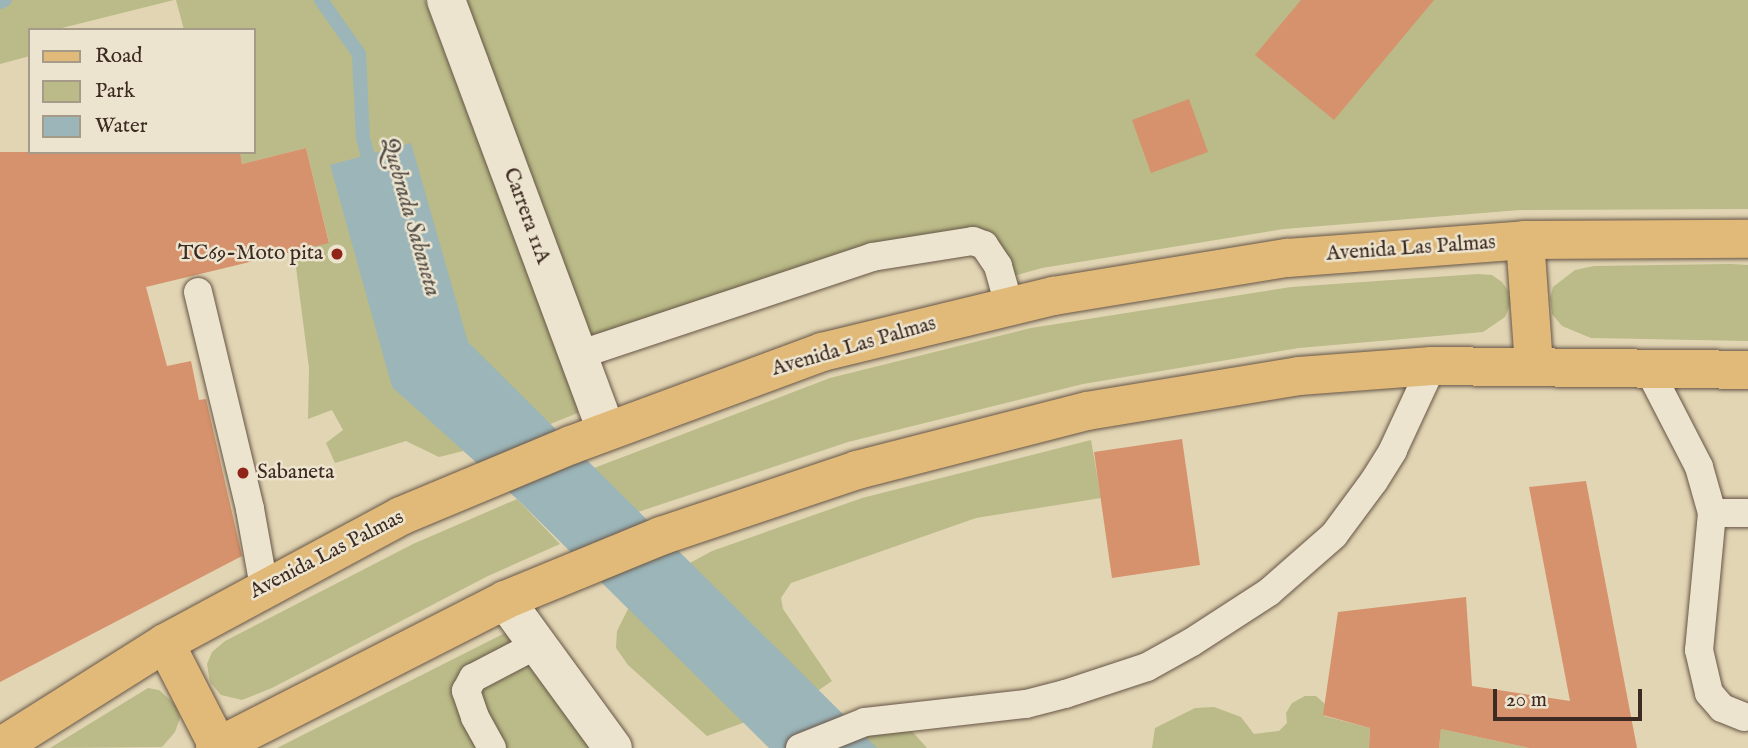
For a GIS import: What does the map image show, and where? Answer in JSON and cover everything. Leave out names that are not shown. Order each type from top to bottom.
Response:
[{"type":"main road","name":"Avenida Las Palmas","points":[[3,737],[264,587],[401,516],[606,431],[822,352],[1009,305],[1287,258],[1525,240],[1748,239]]},
{"type":"main road","points":[[1525,240],[1535,365]]},
{"type":"main road","points":[[165,643],[217,747],[505,600],[661,536],[858,470],[1087,411],[1299,376],[1432,366],[1535,365],[1748,370]]},
{"type":"street","name":"Carrera 11A","points":[[446,0],[606,431]]},
{"type":"street","points":[[505,600],[613,748]]},
{"type":"lane","points":[[578,355],[872,257],[972,241],[984,245],[998,266],[1009,305]]},
{"type":"lane","points":[[198,292],[250,509],[264,587]]},
{"type":"lane","points":[[800,748],[865,722],[1026,704],[1065,694],[1147,667],[1192,642],[1269,592],[1334,535],[1393,450],[1432,366]]},
{"type":"lane","points":[[1648,368],[1699,467],[1712,513],[1699,650],[1709,693],[1722,708],[1744,717]]},
{"type":"lane","points":[[1712,513],[1748,513]]},
{"type":"lane","points":[[492,748],[475,717],[466,691],[473,678],[537,645]]},
{"type":"green space","points":[[0,0],[174,0],[62,28],[28,28],[28,57],[0,64]]},
{"type":"green space","points":[[176,0],[425,0],[580,412],[516,438],[439,457],[406,441],[335,463],[326,443],[343,430],[332,410],[308,419],[309,368],[294,252],[329,242],[306,148],[242,164],[240,154],[256,154],[256,28],[183,28]]},
{"type":"green space","points":[[466,0],[1748,0],[1748,209],[1520,210],[1284,229],[1042,268],[1013,276],[990,234],[591,339]]},
{"type":"green space","points":[[1748,265],[1748,341],[1591,338],[1562,326],[1552,314],[1550,298],[1553,287],[1575,270],[1594,266]]},
{"type":"green space","points":[[1492,275],[1502,282],[1509,292],[1511,303],[1505,317],[1483,332],[1299,348],[1083,384],[848,442],[638,512],[594,468],[830,378],[1031,328],[1291,287]]},
{"type":"green space","points":[[1091,440],[1101,498],[976,518],[791,583],[781,598],[783,609],[832,681],[803,701],[707,736],[628,665],[616,648],[617,631],[628,609],[664,577],[712,551],[862,498]]},
{"type":"green space","points":[[517,499],[560,544],[488,576],[272,688],[242,700],[221,695],[210,682],[207,664],[212,652],[225,641],[413,544]]},
{"type":"green space","points":[[505,633],[591,748],[277,748]]},
{"type":"green space","points":[[148,688],[159,690],[177,706],[180,718],[175,732],[162,747],[50,748]]},
{"type":"green space","points":[[1305,696],[1316,696],[1325,704],[1324,716],[1370,728],[1369,748],[1152,748],[1155,728],[1195,708],[1214,707],[1241,717],[1254,734],[1279,731],[1287,723],[1286,713],[1292,703]]},
{"type":"green space","points":[[910,729],[927,748],[832,748],[873,731]]},
{"type":"green space","points":[[1441,729],[1529,748],[1439,748]]},
{"type":"water","points":[[411,143],[468,342],[877,748],[769,748],[517,499],[392,387],[330,165]]},
{"type":"building","points":[[1301,0],[1434,0],[1334,120],[1255,55]]},
{"type":"building","points":[[1189,99],[1208,152],[1151,173],[1132,120]]},
{"type":"building","points":[[306,148],[329,243],[146,287],[167,366],[191,361],[199,400],[206,399],[242,556],[0,682],[0,152],[240,154],[242,164]]},
{"type":"building","points":[[1182,439],[1200,565],[1112,578],[1094,452]]},
{"type":"building","points":[[1586,481],[1637,748],[1529,748],[1441,729],[1439,748],[1369,748],[1370,728],[1323,715],[1338,612],[1466,597],[1472,686],[1570,701],[1529,487]]},
{"type":"waterway","name":"Quebrada Sabaneta","points":[[0,2],[5,0]]},
{"type":"waterway","name":"Quebrada Sabaneta","points":[[321,0],[359,54],[363,138],[372,171]]},
{"type":"place","name":"TC69-Moto pita","points":[[337,254]]},
{"type":"place","name":"Sabaneta","points":[[243,473]]}]
